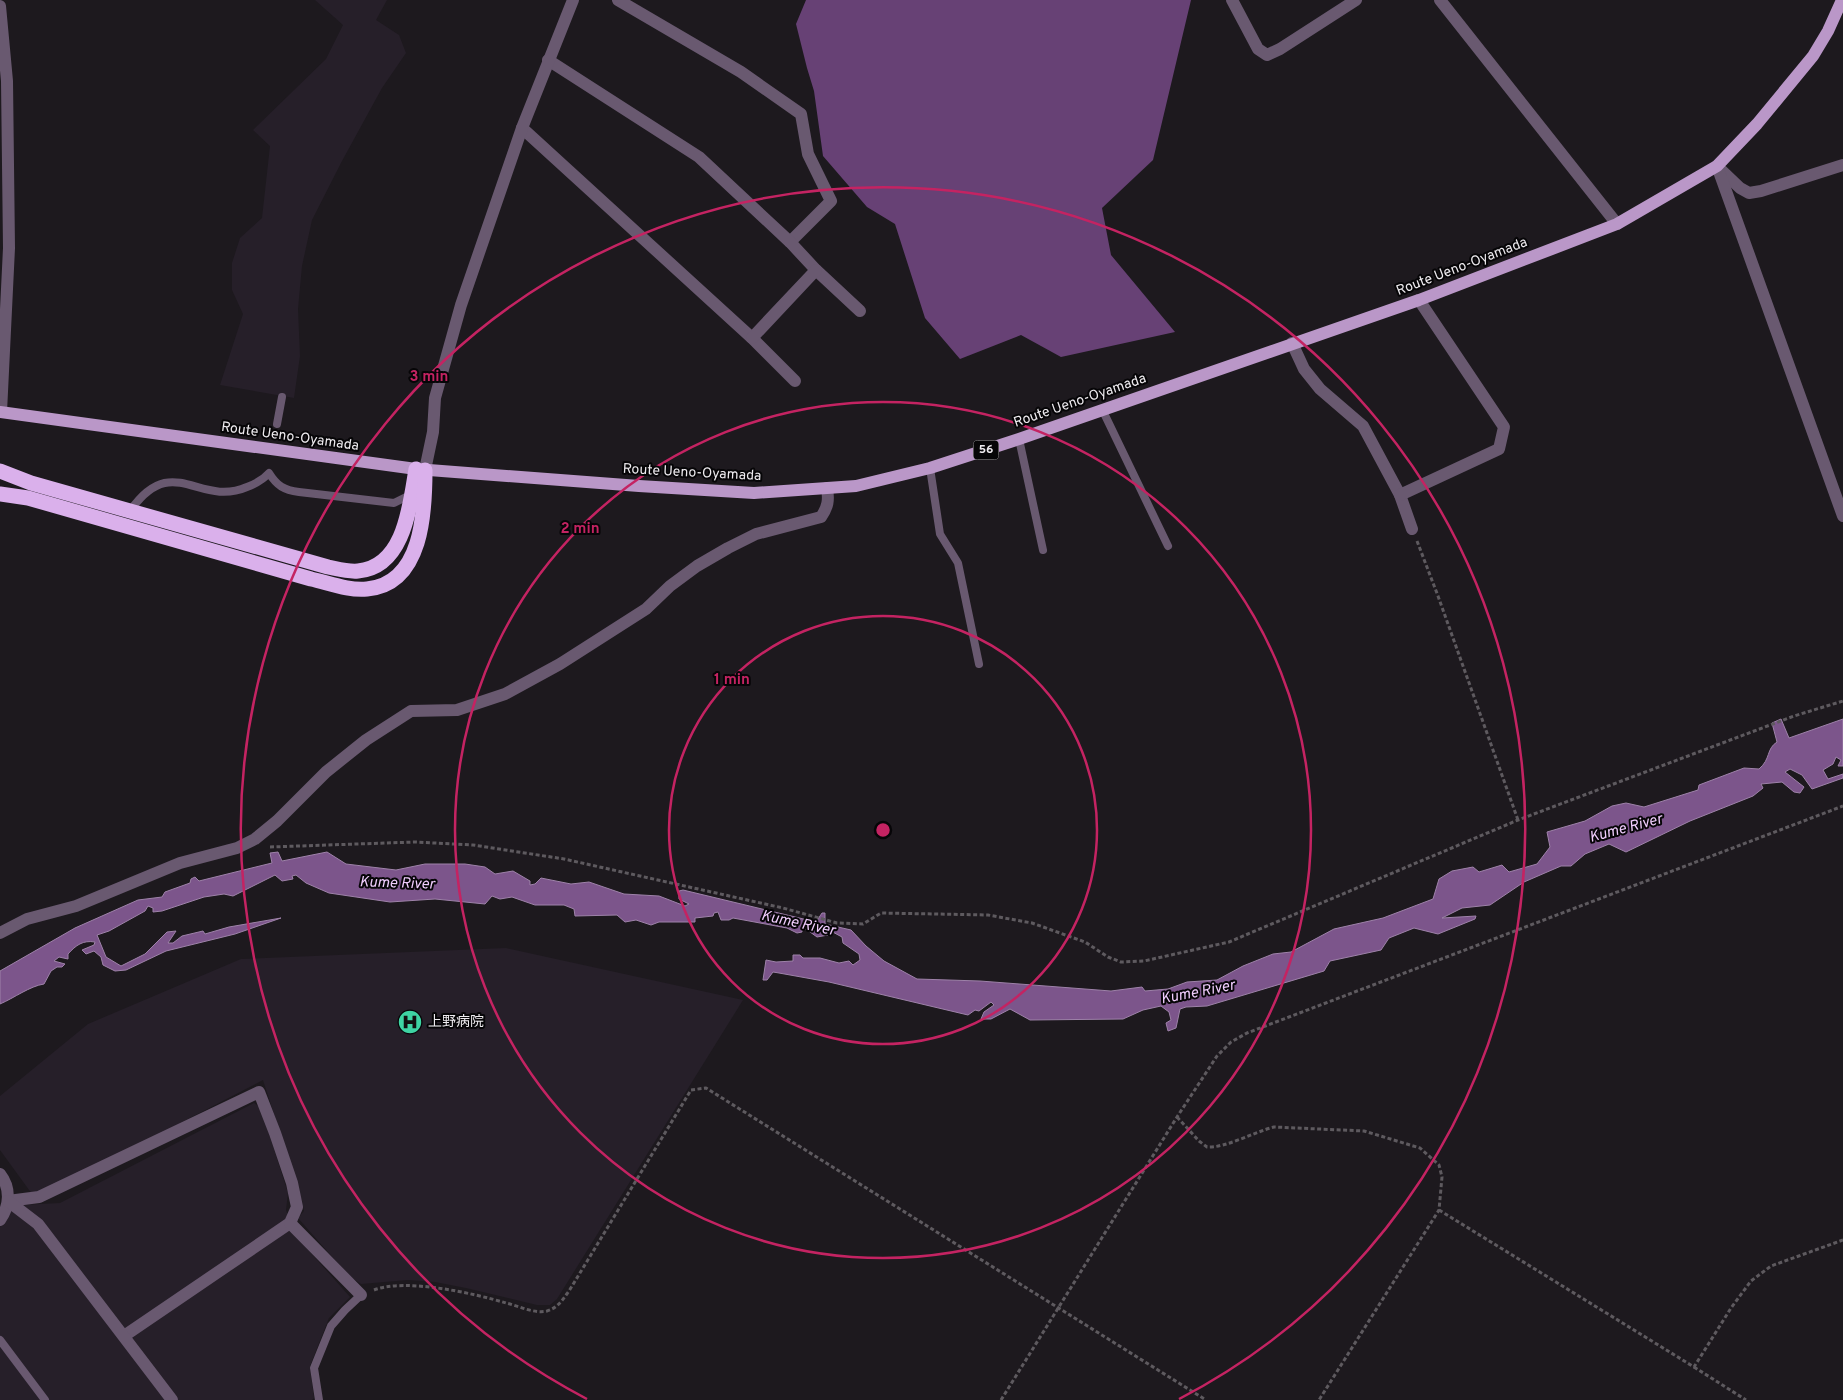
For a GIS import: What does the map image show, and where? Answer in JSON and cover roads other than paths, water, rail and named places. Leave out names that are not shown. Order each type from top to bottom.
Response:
[{"type":"highway","points":[[0,494],[28,498],[311,579],[348,588],[367,589],[388,583],[407,564],[413,553],[425,511],[421,469]]},
{"type":"highway","points":[[0,470],[31,483],[328,567],[360,571],[380,564],[390,554],[402,531],[421,469]]},
{"type":"main road","name":"Route Ueno-Oyamada","points":[[0,412],[421,469],[754,493],[856,486],[930,468],[1019,438],[1418,300],[1618,224],[1717,166],[1757,124],[1813,56],[1828,31],[1842,0]]},
{"type":"street","points":[[421,469],[433,432],[435,398],[461,305],[522,128],[573,0]]},
{"type":"street","points":[[618,0],[740,72],[801,114],[808,154],[831,201],[790,242]]},
{"type":"street","points":[[1232,0],[1258,49],[1267,55],[1280,49],[1356,0]]},
{"type":"street","points":[[1440,0],[1618,224]]},
{"type":"street","points":[[0,6],[9,248],[0,420]]},
{"type":"street","points":[[548,60],[699,157],[860,311]]},
{"type":"street","points":[[522,128],[752,338],[795,381]]},
{"type":"street","points":[[1717,166],[1740,188],[1749,193],[1761,191],[1843,165]]},
{"type":"street","points":[[1717,166],[1843,516]]},
{"type":"street","points":[[752,338],[816,270]]},
{"type":"street","points":[[1400,495],[1499,449],[1504,427],[1418,300]]},
{"type":"street","points":[[1292,343],[1304,369],[1320,389],[1363,426],[1400,495],[1412,529]]},
{"type":"street","points":[[0,932],[27,919],[76,906],[180,863],[237,848],[255,840],[326,772],[366,740],[410,711],[458,710],[504,694],[544,673],[646,609],[670,586],[728,548],[756,534],[821,517],[826,510],[829,500],[827,488]]},
{"type":"street","points":[[8,1201],[39,1197],[259,1092],[292,1183],[297,1207],[290,1223],[124,1336]]},
{"type":"street","points":[[0,1174],[8,1189],[8,1201],[0,1220]]},
{"type":"street","points":[[8,1201],[38,1224],[172,1400]]},
{"type":"street","points":[[290,1223],[361,1295]]},
{"type":"lane","points":[[277,424],[282,397]]},
{"type":"lane","points":[[1102,409],[1168,546]]},
{"type":"lane","points":[[1019,438],[1043,550]]},
{"type":"lane","points":[[930,468],[940,534],[958,562],[979,664]]},
{"type":"lane","points":[[130,511],[140,497],[152,487],[166,482],[179,482],[224,493],[238,491],[255,484],[269,473],[280,487],[299,492],[394,503],[412,494]]},
{"type":"lane","points":[[319,1400],[314,1368],[331,1326],[361,1295]]},
{"type":"lane","points":[[0,1340],[45,1400]]},
{"type":"water","name":"Kume River","points":[[1781,719],[1789,738],[1843,719],[1843,766],[1838,766],[1841,760],[1836,757],[1833,764],[1823,770],[1828,779],[1843,774],[1843,778],[1812,789],[1802,775],[1790,769],[1785,772],[1804,787],[1800,793],[1794,792],[1782,782],[1761,784],[1763,788],[1753,796],[1690,821],[1626,852],[1609,844],[1585,854],[1571,866],[1561,866],[1524,882],[1490,905],[1462,908],[1442,918],[1476,916],[1475,919],[1438,934],[1414,928],[1389,938],[1381,950],[1330,961],[1324,971],[1207,1006],[1180,1009],[1176,1028],[1168,1031],[1166,1023],[1171,1020],[1169,1012],[1161,1006],[1143,1010],[1123,1019],[1030,1020],[1010,1009],[991,1019],[981,1019],[984,1012],[994,1005],[991,1002],[979,1011],[975,1010],[968,1015],[829,982],[779,973],[773,972],[767,980],[763,980],[766,960],[776,962],[793,961],[793,955],[800,955],[803,958],[820,958],[839,963],[849,961],[853,965],[860,960],[859,954],[843,943],[842,937],[829,930],[828,935],[817,937],[806,929],[802,929],[802,932],[797,933],[787,928],[733,918],[721,920],[718,912],[714,913],[713,916],[695,918],[695,922],[659,922],[651,925],[636,920],[625,922],[617,915],[575,916],[574,909],[564,905],[535,905],[512,897],[500,899],[492,896],[485,904],[435,899],[390,902],[329,893],[306,883],[296,875],[292,876],[293,879],[282,881],[275,875],[233,896],[224,894],[204,897],[162,911],[153,912],[153,908],[148,906],[145,911],[109,931],[97,935],[106,957],[121,966],[145,954],[167,932],[176,931],[168,943],[173,943],[182,936],[203,931],[205,934],[229,927],[281,918],[235,934],[166,951],[126,970],[115,971],[103,965],[101,957],[94,951],[86,954],[82,950],[94,945],[95,942],[83,943],[68,954],[68,959],[59,957],[54,961],[65,964],[51,971],[44,984],[0,1004],[0,971],[75,928],[138,900],[162,897],[165,892],[190,883],[191,879],[195,877],[199,881],[272,863],[270,853],[278,852],[282,861],[327,852],[346,864],[396,870],[425,864],[465,864],[485,867],[495,874],[513,871],[530,881],[530,885],[535,884],[541,878],[571,884],[589,882],[624,894],[659,896],[685,906],[689,904],[679,899],[679,891],[683,890],[816,922],[822,913],[825,913],[825,924],[851,930],[884,961],[917,979],[980,981],[1111,991],[1142,987],[1145,991],[1168,989],[1187,982],[1217,980],[1243,966],[1273,954],[1291,952],[1334,929],[1383,918],[1433,899],[1439,879],[1452,871],[1473,867],[1479,872],[1502,865],[1509,872],[1537,864],[1550,847],[1547,832],[1585,821],[1612,806],[1626,803],[1644,807],[1698,790],[1699,785],[1744,768],[1759,769],[1765,762],[1771,748],[1777,742],[1772,723]]},
{"type":"place","name":"上野病院","points":[[410,1022]]}]
